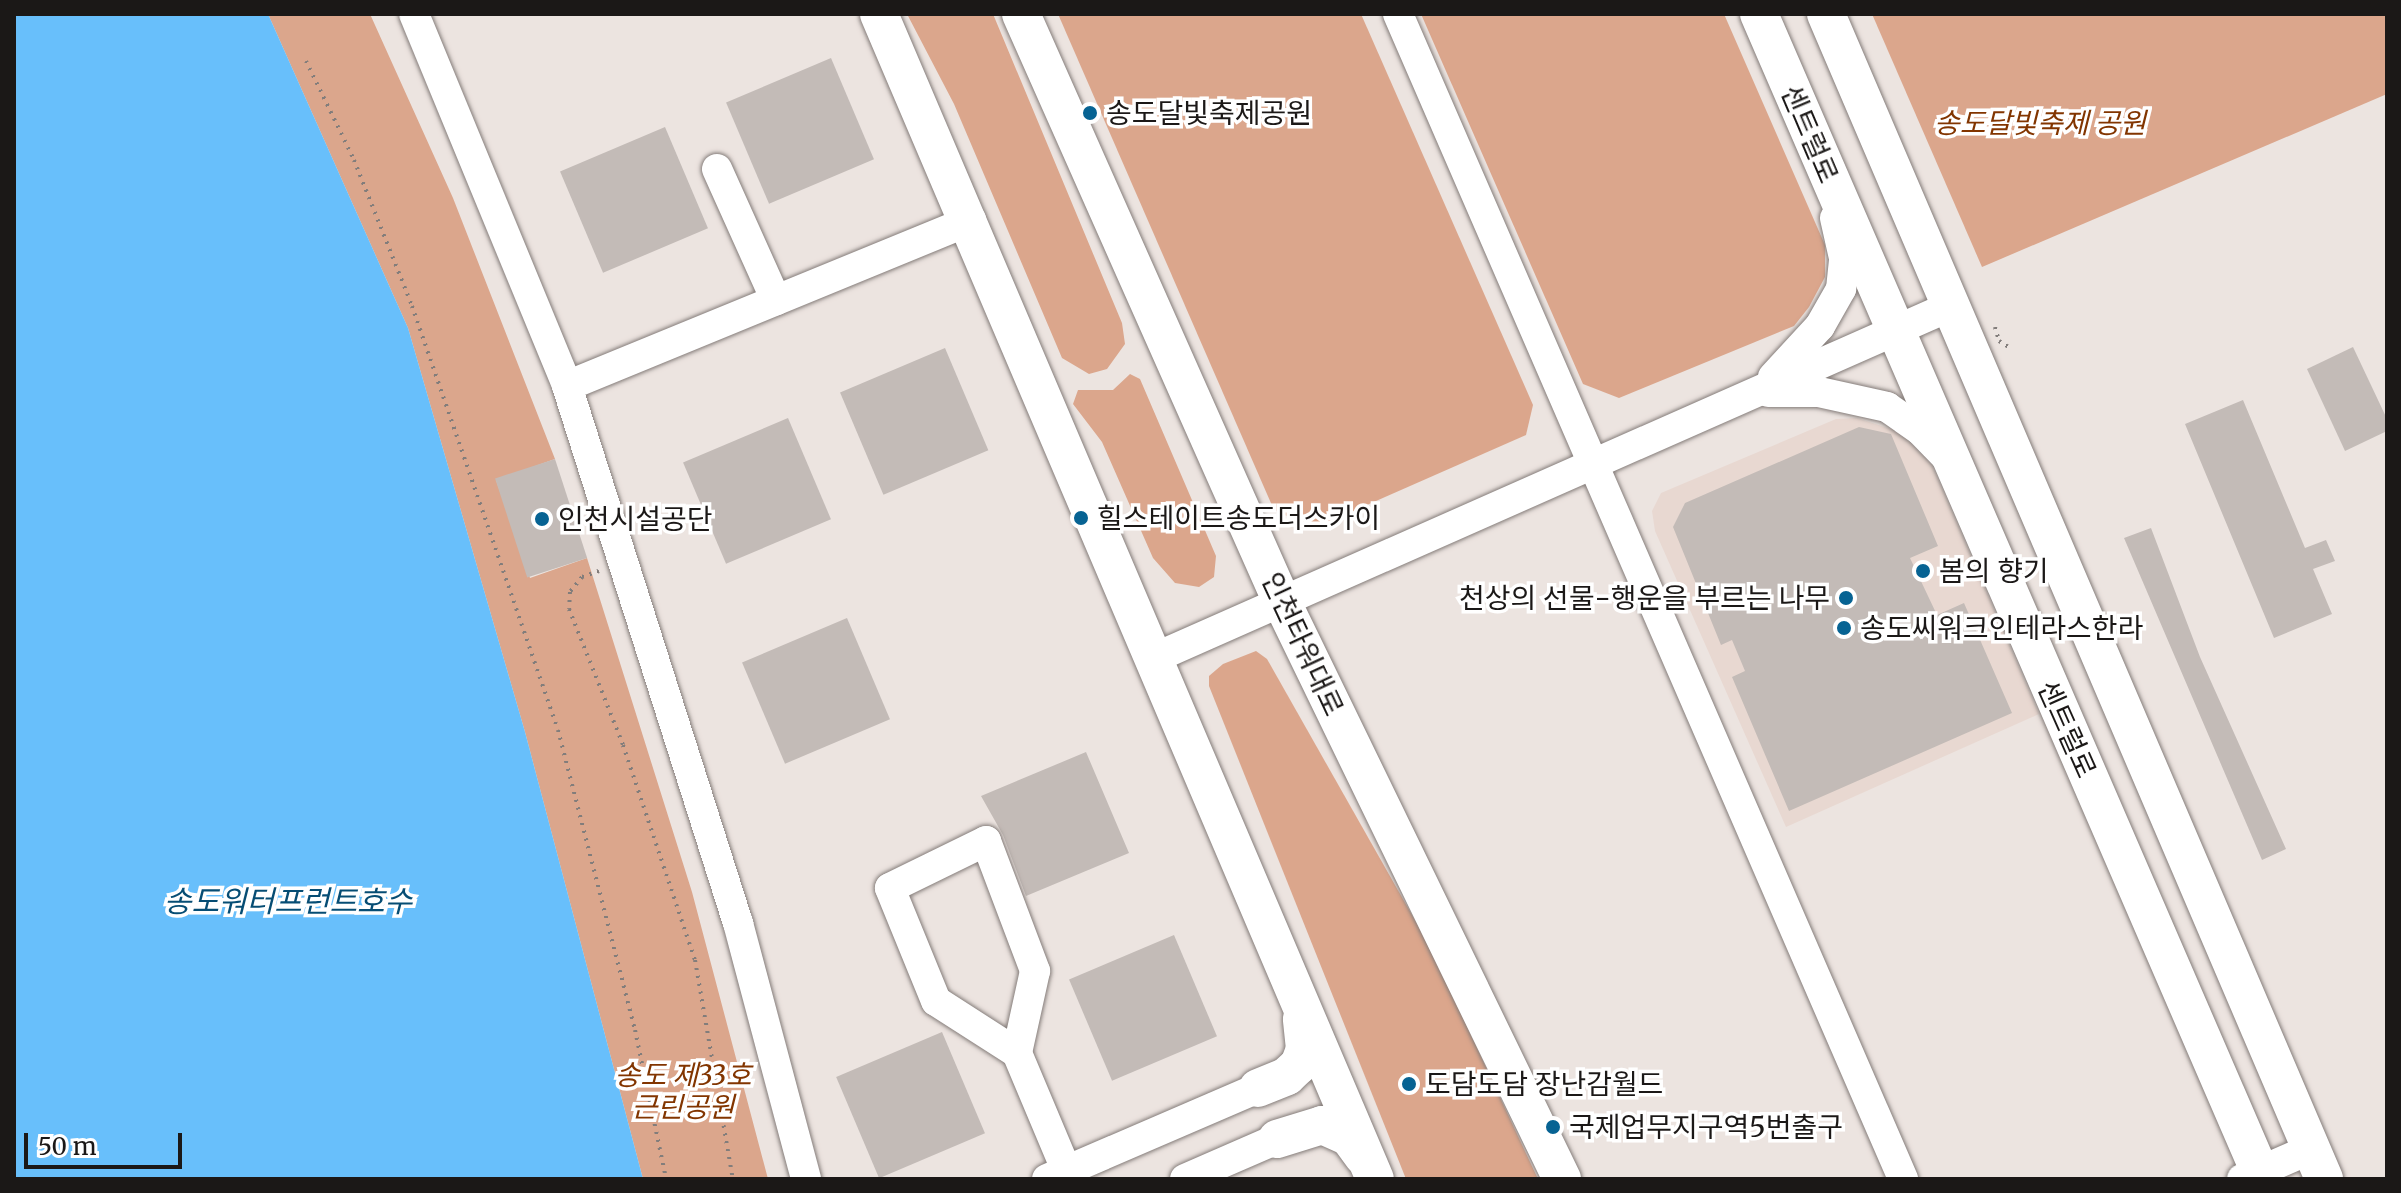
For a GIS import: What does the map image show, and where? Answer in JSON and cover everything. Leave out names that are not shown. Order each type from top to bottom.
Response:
[{"type":"main road","points":[[879,14],[971,220],[1152,659],[1371,1170]]},
{"type":"main road","name":"인천타워대로","points":[[1021,14],[1281,600],[1562,1179]]},
{"type":"main road","name":"센트럴로","points":[[1759,14],[2255,1177]]},
{"type":"main road","points":[[1826,14],[2318,1164]]},
{"type":"main road","points":[[1258,1088],[1287,1076],[1299,1065],[1305,1034],[1298,1001]]},
{"type":"main road","points":[[1277,1139],[1309,1126],[1336,1128],[1371,1170]]},
{"type":"street","points":[[414,14],[567,386],[738,923],[806,1179]]},
{"type":"street","points":[[1398,14],[1596,462],[1903,1179]]},
{"type":"street","points":[[1741,398],[1786,365],[1820,326],[1841,289],[1844,258],[1820,158]]},
{"type":"street","points":[[717,169],[776,300]]},
{"type":"street","points":[[567,386],[971,220]]},
{"type":"street","points":[[1152,659],[1951,306]]},
{"type":"street","points":[[1741,398],[1805,391],[1887,407],[1939,447],[1955,471]]},
{"type":"street","points":[[1017,1053],[936,1001],[890,888],[986,841],[1035,971],[1017,1053],[1061,1176],[1258,1088]]},
{"type":"street","points":[[1185,1179],[1277,1139]]},
{"type":"street","points":[[2255,1177],[2318,1164]]},
{"type":"path","points":[[306,61],[354,160],[412,306],[558,730],[635,1030],[666,1179]]},
{"type":"path","points":[[1995,327],[1999,341],[2010,348]]},
{"type":"path","points":[[601,571],[582,577],[570,592],[569,609],[623,745],[695,960],[733,1179]]},
{"type":"shaded area","name":"송도씨워크인테라스한라","points":[[1857,418],[1900,432],[1932,465],[2039,714],[1786,827],[1655,531],[1652,511],[1661,493],[1836,419]]},
{"type":"green space","name":"송도 제33호 근린공원","points":[[268,14],[370,14],[453,198],[555,459],[496,480],[530,578],[587,558],[692,892],[768,1179],[643,1179],[525,732],[408,328]]},
{"type":"green space","points":[[907,14],[993,14],[1122,323],[1125,344],[1107,369],[1089,374],[1062,358],[954,104]]},
{"type":"green space","points":[[1058,14],[1361,14],[1533,405],[1526,435],[1326,523],[1304,524],[1274,510]]},
{"type":"green space","points":[[1421,14],[1724,14],[1825,245],[1825,277],[1809,307],[1794,326],[1619,398],[1583,384]]},
{"type":"green space","name":"송도달빛축제 공원","points":[[1872,14],[2387,14],[2387,94],[1982,267]]},
{"type":"green space","points":[[1130,374],[1140,379],[1216,556],[1214,577],[1199,587],[1175,583],[1153,558],[1102,442],[1073,404],[1078,390],[1113,390]]},
{"type":"green space","points":[[1256,651],[1267,659],[1429,945],[1538,1179],[1406,1179],[1209,686],[1209,676],[1223,664]]},
{"type":"water","name":"송도워터프런트호수","points":[[14,14],[268,14],[408,328],[525,732],[643,1179],[14,1179]]},
{"type":"building","points":[[831,58],[874,159],[769,204],[726,103]]},
{"type":"building","points":[[665,127],[708,228],[603,273],[560,172]]},
{"type":"building","points":[[2353,347],[2387,419],[2387,431],[2345,451],[2307,369]]},
{"type":"building","points":[[945,348],[988,450],[883,495],[840,393]]},
{"type":"building","points":[[2243,400],[2305,548],[2326,540],[2335,561],[2313,569],[2332,614],[2274,638],[2185,424]]},
{"type":"building","points":[[788,418],[831,519],[726,564],[683,463]]},
{"type":"building","name":"송도씨워크인테라스한라","points":[[1859,427],[1891,434],[1938,546],[1910,558],[1937,615],[1964,603],[2012,713],[1789,811],[1732,677],[1745,671],[1732,640],[1721,645],[1673,527],[1685,503]]},
{"type":"building","name":"인천시설공단","points":[[555,459],[587,558],[527,577],[495,478]]},
{"type":"building","points":[[2151,528],[2200,657],[2286,849],[2262,860],[2124,538]]},
{"type":"building","points":[[847,618],[890,719],[785,764],[742,663]]},
{"type":"building","points":[[1086,752],[1129,853],[1026,896],[1003,835],[981,796]]},
{"type":"building","points":[[1174,935],[1217,1036],[1112,1081],[1069,980]]},
{"type":"building","points":[[942,1032],[985,1133],[879,1178],[836,1077]]},
{"type":"place","name":"송도달빛축제공원","points":[[1090,113]]},
{"type":"place","name":"힐스테이트송도더스카이","points":[[1081,518]]},
{"type":"place","name":"인천시설공단","points":[[542,519]]},
{"type":"place","name":"봄의 향기","points":[[1923,571]]},
{"type":"place","name":"천상의 선물-행운을 부르는 나무","points":[[1846,598]]},
{"type":"place","name":"송도씨워크인테라스한라","points":[[1844,628]]},
{"type":"place","name":"도담도담 장난감월드","points":[[1409,1084]]},
{"type":"place","name":"국제업무지구역5번출구","points":[[1553,1127]]}]
